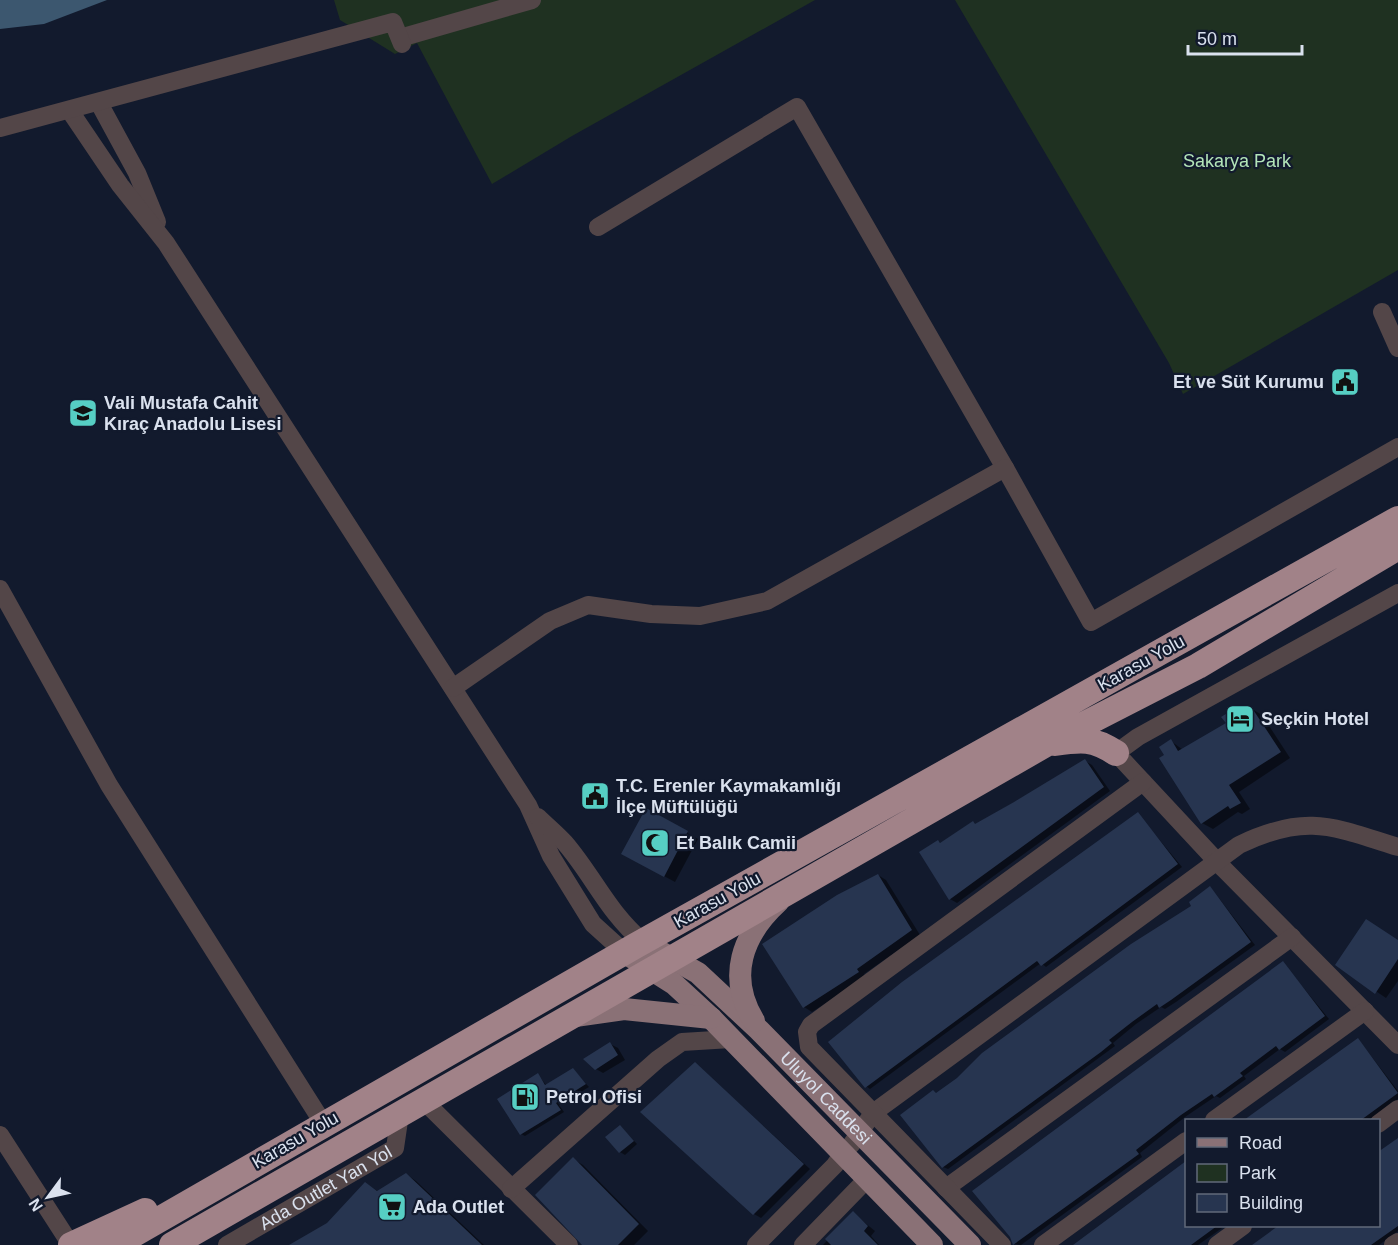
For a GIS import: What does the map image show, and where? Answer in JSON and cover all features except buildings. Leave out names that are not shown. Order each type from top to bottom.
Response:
[{"type":"highway","name":"Karasu Yolu","points":[[172,1245],[1046,744],[1198,666],[1394,535]]},
{"type":"highway","name":"Karasu Yolu","points":[[115,1245],[323,1123],[634,947],[1394,535]]},
{"type":"highway","points":[[1046,744],[1080,740],[1099,742],[1116,753]]},
{"type":"highway","points":[[71,1245],[289,1144]]},
{"type":"highway","points":[[191,1245],[312,1165]]},
{"type":"main road","points":[[759,1030],[749,1013],[740,985],[741,957],[752,932],[786,894]]},
{"type":"main road","points":[[634,947],[662,966]]},
{"type":"main road","name":"Uluyol Caddesi","points":[[662,966],[674,984],[731,1039],[851,1144],[949,1224],[970,1245]]},
{"type":"main road","name":"Uluyol Caddesi","points":[[662,966],[698,973],[759,1030],[851,1144],[867,1179],[932,1245]]},
{"type":"main road","points":[[567,1017],[624,1009],[711,1018]]},
{"type":"street","points":[[0,128],[99,104],[393,22],[401,41],[532,0]]},
{"type":"street","points":[[99,104],[137,173],[166,243]]},
{"type":"street","points":[[598,227],[797,108],[1005,468],[1091,622],[1398,447]]},
{"type":"street","points":[[70,111],[120,185],[166,243],[532,812],[565,844],[602,898],[627,928],[634,947]]},
{"type":"street","points":[[1382,312],[1398,348]]},
{"type":"street","points":[[453,688],[550,621],[588,604],[651,614],[700,616],[767,601],[1005,468]]},
{"type":"street","points":[[0,589],[109,785],[323,1123]]},
{"type":"street","points":[[1398,593],[1138,737],[1116,753],[1216,860],[1398,1045]]},
{"type":"street","points":[[1002,1245],[809,1047],[806,1040],[811,1025],[1143,782]]},
{"type":"street","points":[[756,1245],[835,1165],[873,1113],[1216,860],[1260,835],[1282,828],[1306,825],[1331,826],[1398,847]]},
{"type":"street","points":[[946,1188],[1292,938]]},
{"type":"street","points":[[1215,1119],[1365,1011]]},
{"type":"street","points":[[512,1189],[666,1053],[682,1042],[731,1039]]},
{"type":"street","points":[[423,1100],[569,1245]]},
{"type":"street","points":[[1380,1122],[1398,1109]]},
{"type":"street","name":"Ada Outlet Yan Yol","points":[[227,1245],[395,1148],[400,1114]]},
{"type":"street","points":[[0,1135],[71,1245]]},
{"type":"street","points":[[1043,1245],[1185,1142]]},
{"type":"street","points":[[803,1245],[867,1179]]},
{"type":"street","points":[[1217,1245],[1242,1227]]},
{"type":"street","points":[[1394,1245],[1398,1242]]},
{"type":"green space","points":[[334,0],[815,0],[572,136],[492,184],[417,43],[395,54],[340,20]]},
{"type":"green space","name":"Sakarya Park","points":[[955,0],[1398,0],[1398,270],[1183,394],[1169,363]]},
{"type":"water","points":[[0,0],[107,0],[44,24],[0,29]]},
{"type":"place","name":"Et ve Süt Kurumu","points":[[1345,382]]},
{"type":"place","name":"Vali Mustafa Cahit Kıraç Anadolu Lisesi","points":[[83,413]]},
{"type":"place","name":"Seçkin Hotel","points":[[1240,719]]},
{"type":"place","name":"T.C. Erenler Kaymakamlığı İlçe Müftülüğü","points":[[595,796]]},
{"type":"place","name":"Et Balık Camii","points":[[655,843]]},
{"type":"place","name":"Petrol Ofisi","points":[[525,1097]]},
{"type":"place","name":"Ada Outlet","points":[[392,1207]]}]
